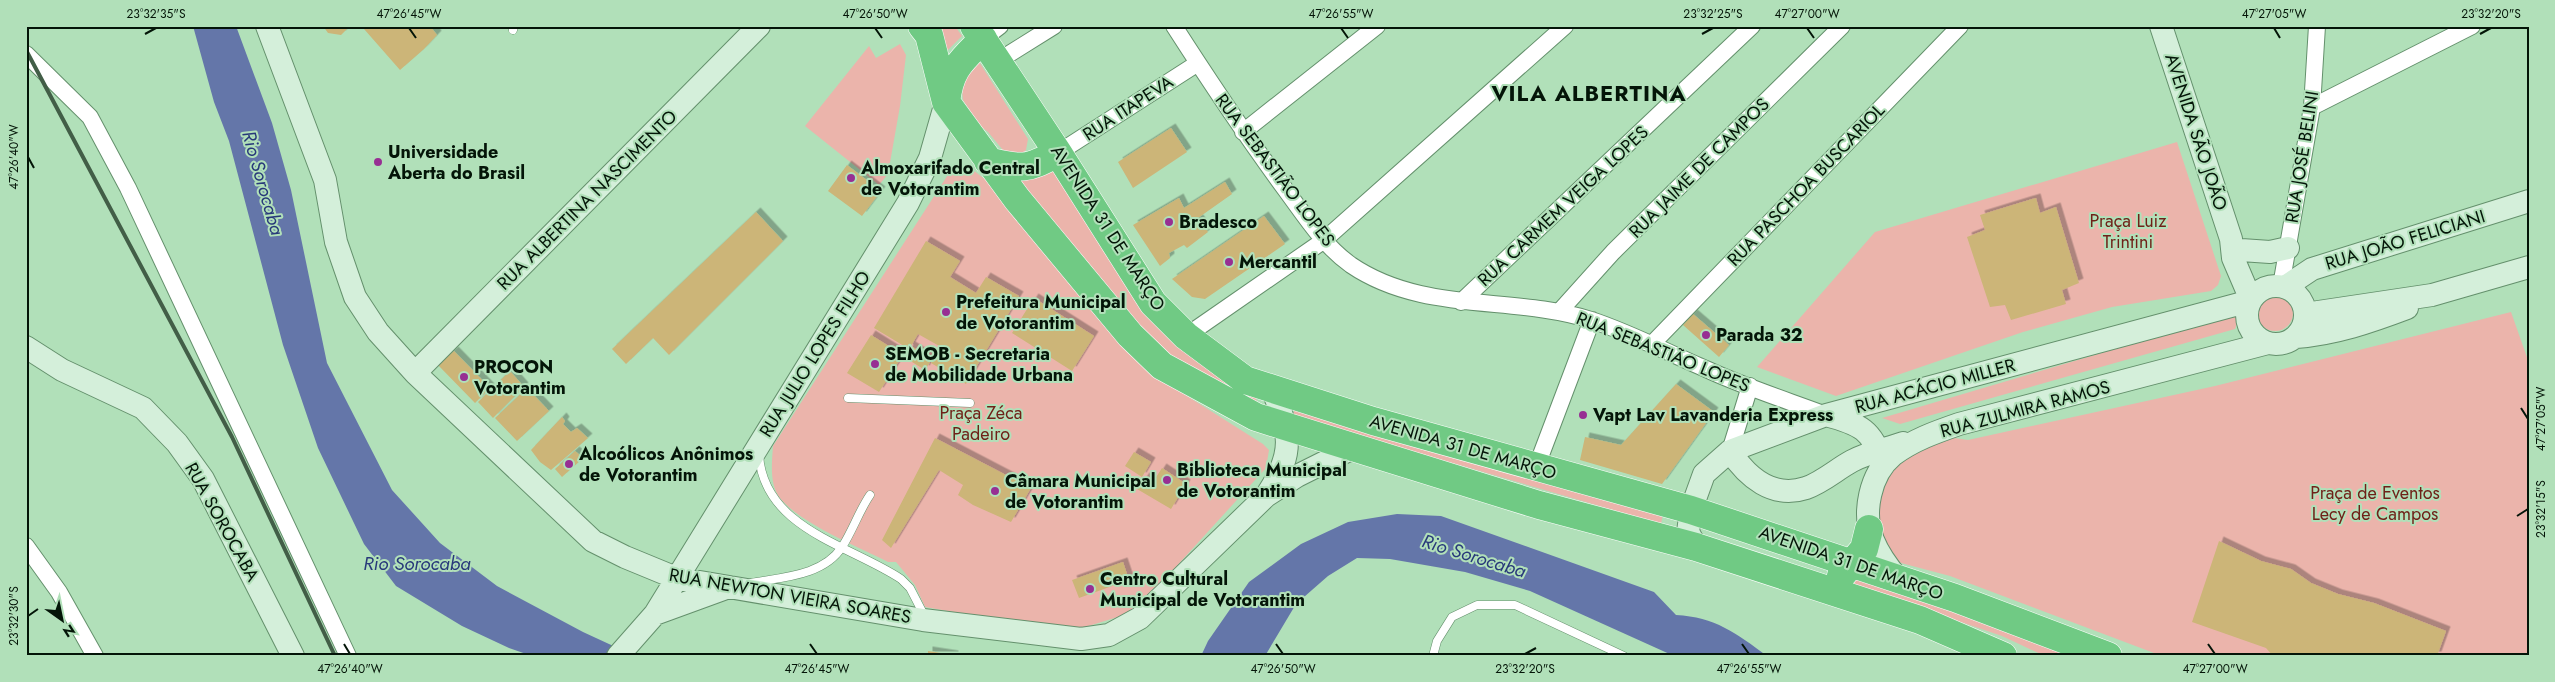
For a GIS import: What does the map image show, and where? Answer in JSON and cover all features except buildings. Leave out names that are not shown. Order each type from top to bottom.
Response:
[{"type":"highway","name":"AVENIDA 31 DE MARÇO","points":[[922,26],[928,35],[946,102],[988,161],[1117,319],[1162,366],[1256,417],[1539,505],[1696,547],[1920,620],[2003,656]]},
{"type":"highway","name":"AVENIDA 31 DE MARÇO","points":[[989,38],[1058,153],[1153,303],[1186,336],[1245,380],[1373,421],[1690,510],[1955,598],[2108,656]]},
{"type":"highway","points":[[946,102],[949,80],[958,64],[989,38]]},
{"type":"highway","points":[[988,161],[1013,168],[1024,168],[1058,153]]},
{"type":"highway","points":[[1820,588],[1840,577],[1854,564],[1864,549],[1869,529]]},
{"type":"main road","name":"RUA NEWTON VIEIRA SOARES","points":[[267,26],[325,180],[336,242],[355,297],[378,332],[415,373],[593,541],[630,559],[676,578],[927,621],[1081,639],[1110,634],[1140,618],[1266,496]]},
{"type":"main road","name":"RUA ALBERTINA NASCIMENTO","points":[[415,373],[759,26]]},
{"type":"main road","name":"AVENIDA SÃO JOÃO","points":[[2162,26],[2236,245],[2233,258],[2266,293]]},
{"type":"main road","name":"RUA JULIO LOPES FILHO","points":[[618,656],[652,618],[908,203],[930,158],[946,102]]},
{"type":"main road","name":"RUA JOÃO FELICIANI","points":[[2266,293],[2312,269],[2529,201]]},
{"type":"main road","points":[[2236,245],[2270,252],[2288,248]]},
{"type":"main road","points":[[2305,314],[2432,295],[2529,267]]},
{"type":"main road","points":[[2266,293],[2300,298],[2305,314],[2303,327],[2296,337],[2286,343],[2268,343],[2260,340],[2248,326],[2247,309],[2266,293]]},
{"type":"main road","name":"RUA ACÁCIO MILLER","points":[[1696,547],[1688,532],[1690,510],[1704,474],[1730,451],[1826,415],[2266,293]]},
{"type":"main road","points":[[2296,337],[2322,335],[2366,324],[2432,295]]},
{"type":"main road","name":"RUA ZULMIRA RAMOS","points":[[1730,451],[1741,467],[1760,484],[1775,490],[1804,488],[1853,460],[1881,458],[1922,437],[1959,424],[2139,379],[2268,343]]},
{"type":"main road","name":"RUA SOROCABA","points":[[26,347],[62,370],[143,408],[177,443],[203,479],[293,656]]},
{"type":"main road","points":[[1266,496],[1285,461],[1287,426],[1272,388]]},
{"type":"main road","points":[[1826,415],[1864,428],[1874,440],[1881,458],[1869,506],[1869,529],[1882,558],[1898,579]]},
{"type":"main road","points":[[1266,496],[1297,476],[1353,448]]},
{"type":"main road","points":[[652,618],[729,587]]},
{"type":"street","points":[[989,38],[1054,26]]},
{"type":"street","name":"RUA SEBASTIÃO LOPES","points":[[1174,26],[1243,132],[1323,240],[1350,264],[1386,284],[1461,302],[1559,312],[1592,320],[1652,344],[1708,370],[1826,415]]},
{"type":"street","points":[[1243,132],[1377,26]]},
{"type":"street","points":[[1186,336],[1323,240],[1565,26]]},
{"type":"street","name":"RUA CARMEM VEIGA LOPES","points":[[1461,302],[1752,26]]},
{"type":"street","name":"RUA JAIME DE CAMPOS","points":[[1559,312],[1613,252],[1842,26]]},
{"type":"street","name":"RUA PASCHOA BUSCARIOL","points":[[1652,344],[1960,26]]},
{"type":"street","name":"RUA JOSÉ BELINI","points":[[2266,293],[2288,248],[2312,107],[2316,26]]},
{"type":"street","points":[[2312,107],[2472,26]]},
{"type":"street","points":[[26,54],[90,116],[128,188],[348,656]]},
{"type":"street","name":"RUA ITAPEVA","points":[[1058,153],[1198,63]]},
{"type":"street","points":[[1536,468],[1592,320]]},
{"type":"street","points":[[1730,451],[1750,386]]},
{"type":"street","points":[[26,546],[59,592],[96,656]]},
{"type":"lane","points":[[848,398],[970,403]]},
{"type":"lane","points":[[759,447],[760,464],[776,503],[793,520],[874,562],[901,579],[910,588],[927,621]]},
{"type":"lane","points":[[729,587],[798,574],[825,565],[842,547],[870,495]]},
{"type":"lane","points":[[1433,656],[1438,641],[1452,617],[1477,605],[1514,605],[1594,640],[1624,656]]},
{"type":"green space","points":[[935,26],[955,26],[962,36],[942,56]]},
{"type":"green space","points":[[900,44],[906,55],[900,106],[888,174],[879,185],[805,126],[869,46],[876,58]]},
{"type":"green space","points":[[978,60],[1028,139],[1026,150],[1021,155],[1007,155],[988,132],[979,125],[963,100],[961,78]]},
{"type":"green space","name":"Praça Luiz Trintini","points":[[2177,142],[2221,276],[2218,285],[2211,291],[2112,307],[2023,332],[1836,396],[1757,367],[1875,232]]},
{"type":"green space","points":[[1053,165],[1129,282],[1254,394],[1261,411],[1158,350],[1011,179]]},
{"type":"green space","name":"Praça Zéca Padeiro","points":[[963,167],[973,170],[995,187],[1168,384],[1263,444],[1269,450],[1266,468],[1174,569],[1135,607],[1121,616],[1082,628],[1005,621],[925,607],[915,585],[896,562],[888,562],[846,542],[801,517],[780,498],[774,486],[772,473],[773,446],[951,170]]},
{"type":"green space","points":[[2275,295],[2282,296],[2288,300],[2292,306],[2292,320],[2288,326],[2282,330],[2275,331],[2268,330],[2262,326],[2258,320],[2257,313],[2258,306],[2262,300],[2268,296]]},
{"type":"green space","name":"Praça de Eventos Lecy de Campos","points":[[2511,312],[2529,363],[2529,656],[2162,656],[1950,576],[1901,563],[1890,552],[1877,518],[1879,496],[1890,475],[1906,455],[1954,438],[1968,440],[2215,386]]},
{"type":"green space","points":[[2230,315],[2240,316],[2235,329],[1900,424],[1882,418]]},
{"type":"green space","points":[[1298,401],[1663,514],[1661,524],[1292,416]]},
{"type":"green space","points":[[1858,572],[2079,656],[2045,656],[2002,636],[1849,584]]},
{"type":"water","name":"Rio Sorocaba","points":[[193,26],[236,26],[272,123],[291,190],[327,363],[392,490],[440,543],[497,586],[583,632],[635,656],[532,656],[509,648],[462,626],[396,586],[364,544],[318,448],[283,345],[229,141],[214,102]]},
{"type":"water","name":"Rio Sorocaba","points":[[1397,514],[1441,516],[1654,592],[1676,615],[1690,616],[1714,623],[1735,633],[1767,656],[1674,656],[1530,591],[1465,572],[1390,559],[1357,558],[1328,576],[1296,604],[1265,656],[1201,656],[1208,641],[1249,582],[1301,544],[1348,522]]},
{"type":"railway","points":[[26,50],[232,437],[335,656]]},
{"type":"place","name":"Universidade Aberta do Brasil","points":[[378,162]]},
{"type":"place","name":"Almoxarifado Central de Votorantim","points":[[851,178]]},
{"type":"place","name":"Bradesco","points":[[1169,222]]},
{"type":"place","name":"Mercantil","points":[[1229,262]]},
{"type":"place","name":"Prefeitura Municipal de Votorantim","points":[[946,312]]},
{"type":"place","name":"Parada 32","points":[[1706,335]]},
{"type":"place","name":"SEMOB - Secretaria de Mobilidade Urbana","points":[[875,364]]},
{"type":"place","name":"PROCON Votorantim","points":[[464,377]]},
{"type":"place","name":"Vapt Lav Lavanderia Express","points":[[1583,415]]},
{"type":"place","name":"Alcoólicos Anônimos de Votorantim","points":[[569,464]]},
{"type":"place","name":"Biblioteca Municipal de Votorantim","points":[[1167,480]]},
{"type":"place","name":"Câmara Municipal de Votorantim","points":[[995,491]]},
{"type":"place","name":"Centro Cultural Municipal de Votorantim","points":[[1090,589]]},
{"type":"district","name":"VILA ALBERTINA","points":[[1589,93]]}]
